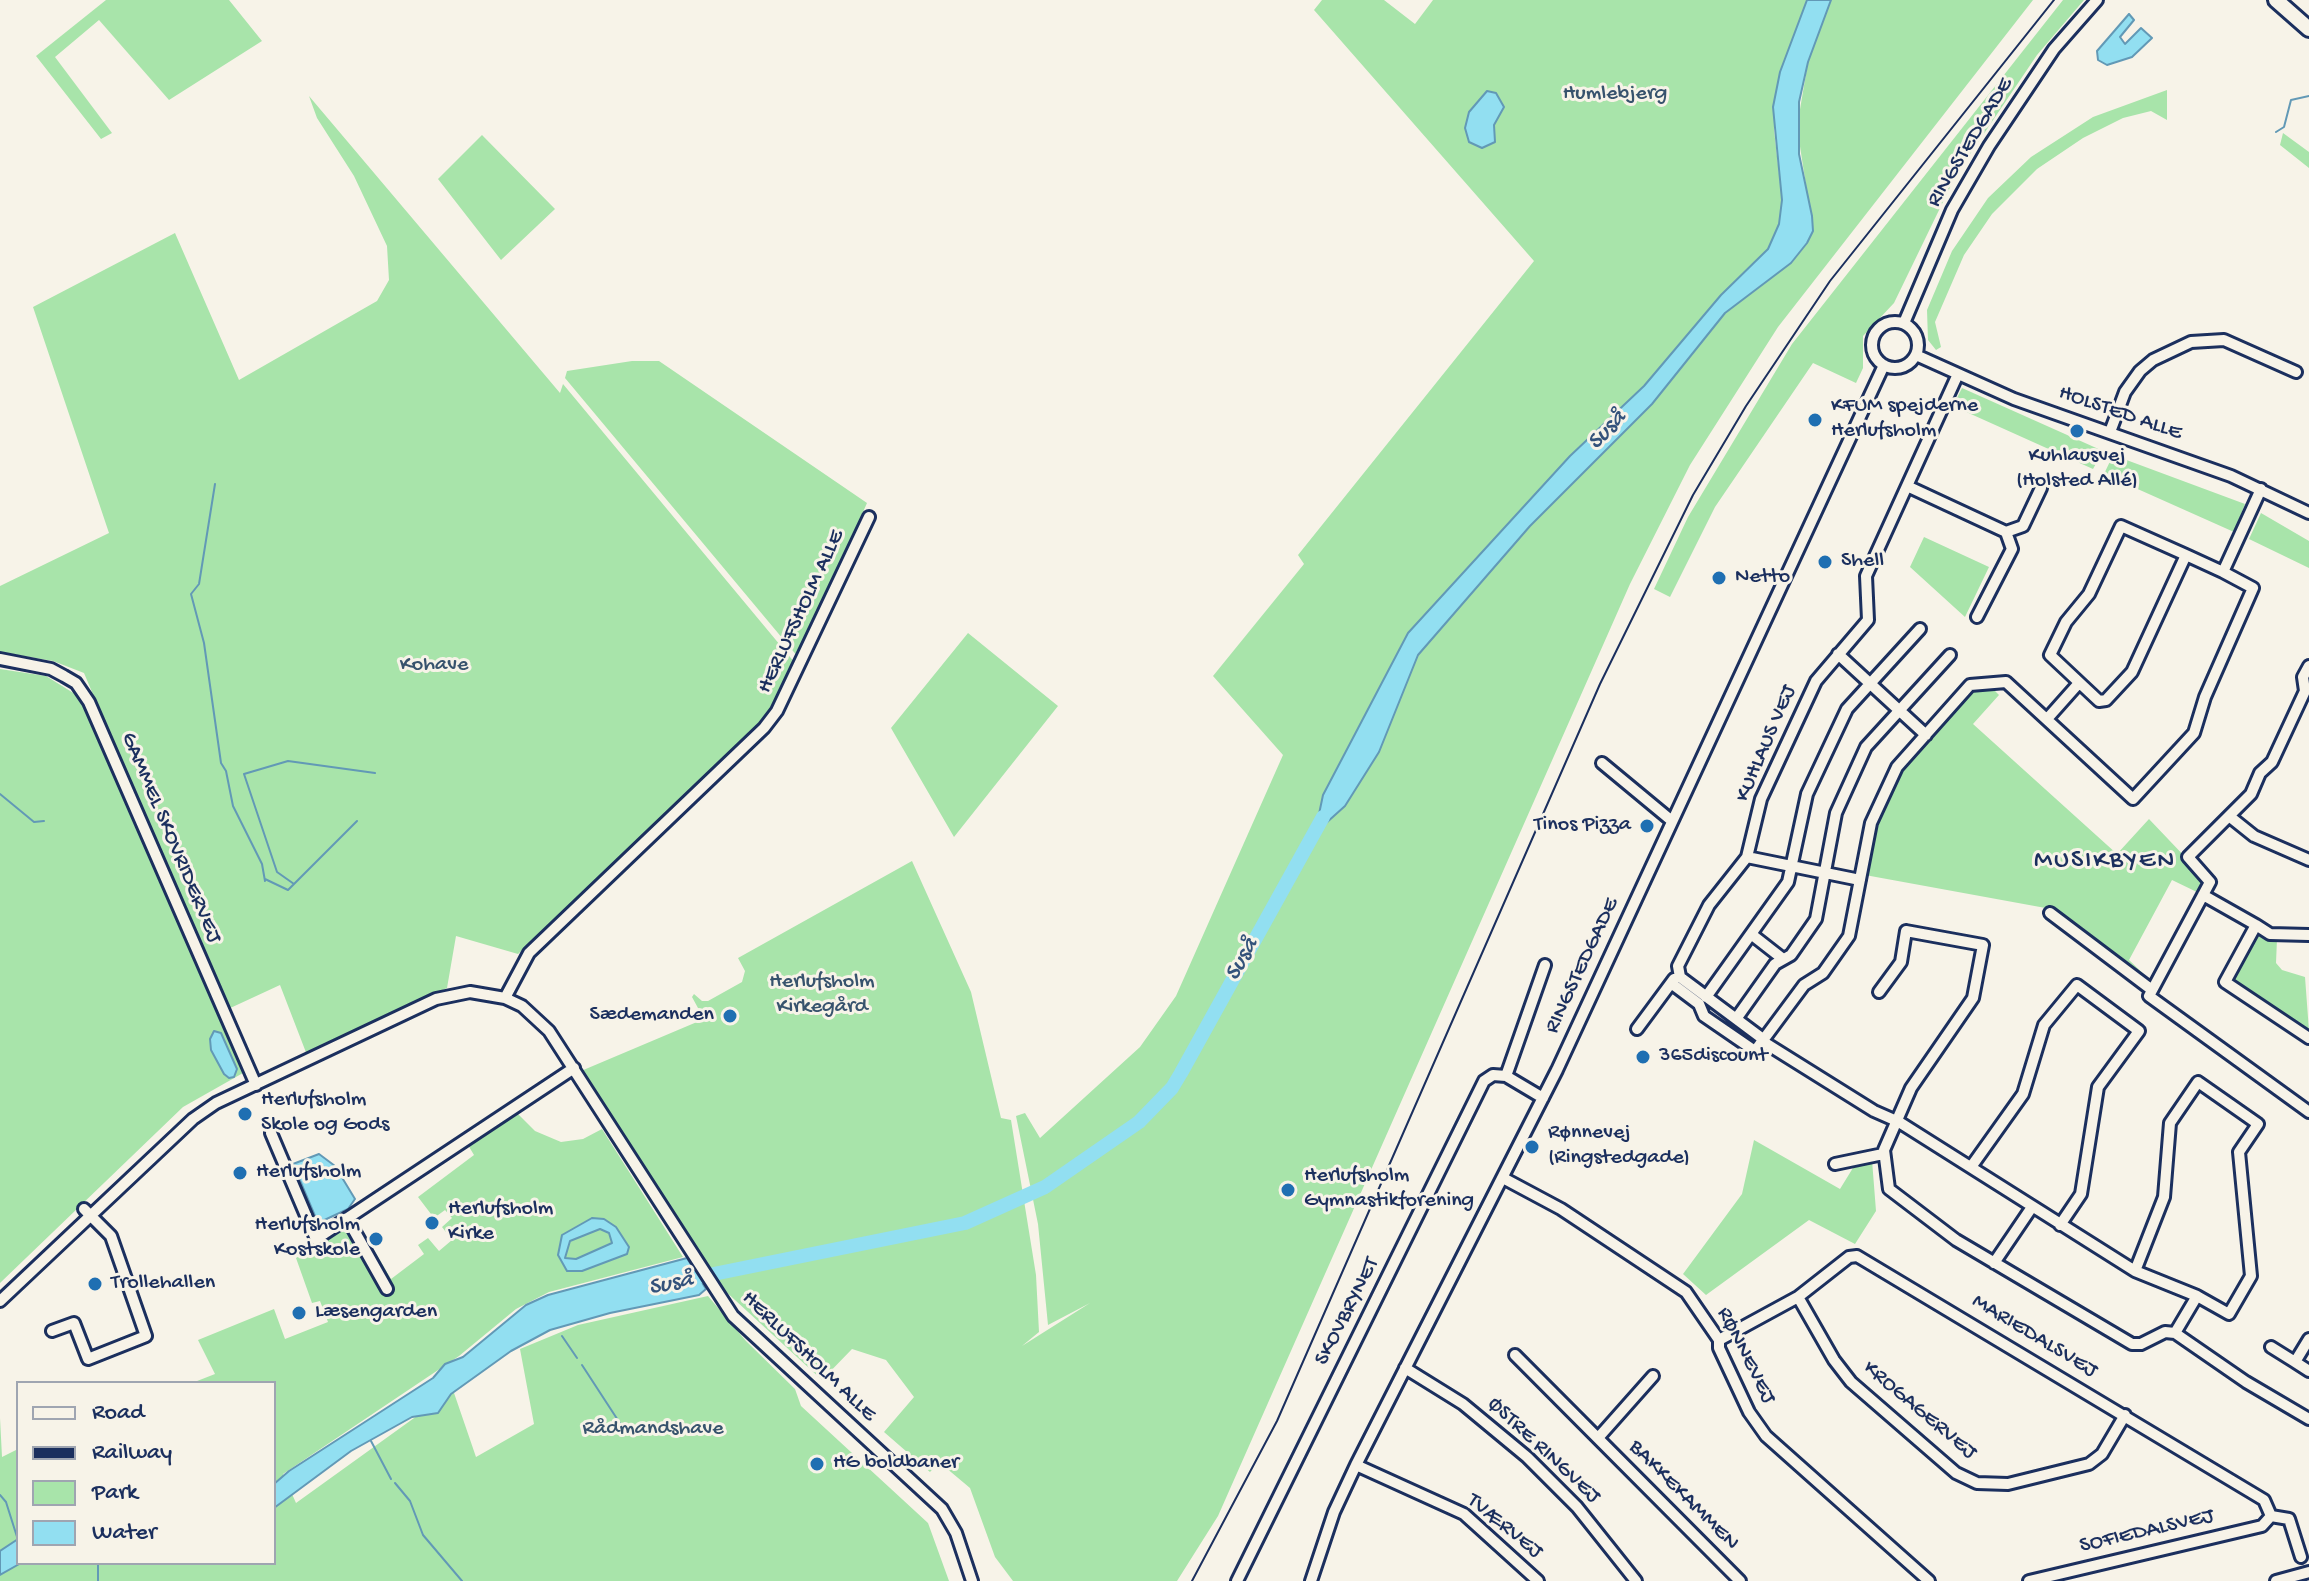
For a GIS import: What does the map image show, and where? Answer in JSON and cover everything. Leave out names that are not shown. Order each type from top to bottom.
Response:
[{"type":"highway","points":[[2276,0],[2309,29]]},
{"type":"highway","points":[[2284,0],[2309,21]]},
{"type":"street","name":"RINGSTEDGADE","points":[[1904,323],[1952,210],[1981,159],[2033,78],[2097,0]]},
{"type":"street","points":[[1889,322],[1904,323],[1918,340],[1916,355],[1899,368],[1884,365],[1874,354],[1876,331],[1889,322]]},
{"type":"street","points":[[2110,432],[2125,392],[2140,371],[2166,352],[2191,342],[2205,339],[2235,343],[2296,372]]},
{"type":"street","name":"HOLSTED ALLE","points":[[1916,355],[2014,399],[2261,489],[2309,513]]},
{"type":"street","name":"RINGSTEDGADE","points":[[1311,1581],[1334,1512],[1356,1465],[1543,1098],[1884,365]]},
{"type":"street","name":"KUHLAUS VEJ","points":[[1637,1029],[1674,978],[1709,905],[1747,857],[1761,799],[1816,681],[1868,620],[1866,576],[1958,374]]},
{"type":"street","points":[[1907,486],[2006,532],[2023,526],[2041,488]]},
{"type":"street","points":[[2223,572],[2261,489]]},
{"type":"street","name":"HERLUFSHOLM ALLE","points":[[505,998],[534,947],[764,728],[777,711],[869,517]]},
{"type":"street","points":[[1674,978],[1699,1004],[1704,1016],[1755,1051],[1804,985],[1823,973],[1849,936],[1871,823],[1897,767],[1970,685],[2006,682],[2133,799],[2194,733],[2205,697],[2253,588],[2223,572],[2186,555],[2121,526],[2089,594],[2066,622],[2050,655],[2103,702],[2132,672],[2186,555]]},
{"type":"street","points":[[1977,617],[2012,549],[2006,532]]},
{"type":"street","points":[[1706,997],[1788,882],[1807,794],[1847,709],[1920,629]]},
{"type":"street","points":[[1838,654],[1926,735]]},
{"type":"street","points":[[1736,1019],[1775,964],[1791,955],[1816,919],[1840,802],[1866,747],[1950,655]]},
{"type":"street","name":"GAMMEL SKOVRIDERVEJ","points":[[0,659],[51,669],[76,683],[89,702],[256,1085]]},
{"type":"street","points":[[2309,666],[2303,677],[2305,691],[2272,762],[2260,773],[2251,794],[2188,857],[2210,882],[2149,996],[2309,1112]]},
{"type":"street","points":[[2047,719],[2079,683]]},
{"type":"street","points":[[1602,763],[1672,821]]},
{"type":"street","points":[[2229,816],[2254,836],[2309,860]]},
{"type":"street","points":[[1747,857],[1860,880]]},
{"type":"street","points":[[2203,895],[2270,934],[2309,935]]},
{"type":"street","points":[[2050,913],[2152,990]]},
{"type":"street","points":[[2256,925],[2225,982],[2309,1038]]},
{"type":"street","points":[[1879,992],[1901,962],[1906,931],[1983,945],[1973,998],[1911,1088],[1883,1154],[1889,1189],[1994,1263],[2132,1344],[2141,1344],[2165,1332],[2175,1333],[2246,1382],[2309,1419]]},
{"type":"street","points":[[1751,934],[1783,959]]},
{"type":"street","points":[[1543,1098],[1506,1076],[1545,965]]},
{"type":"street","points":[[1674,978],[1706,997],[1762,1040],[1874,1111],[1899,1122],[2135,1271],[2197,1296],[2229,1314],[2251,1276],[2239,1152],[2258,1124],[2198,1082],[2170,1123],[2164,1197],[2135,1271]]},
{"type":"street","points":[[1971,1167],[2023,1094],[2044,1025],[2077,985],[2139,1031],[2098,1087],[2081,1194],[2060,1225]]},
{"type":"street","name":"HERLUFSHOLM ALLE","points":[[0,1301],[87,1212],[193,1119],[216,1103],[436,999],[470,992],[505,998],[534,1016],[574,1068],[717,1296],[797,1378],[942,1509],[956,1533],[972,1581]]},
{"type":"street","points":[[271,1133],[316,1239],[574,1068]]},
{"type":"street","name":"SKOVBRYNET","points":[[1237,1581],[1484,1081],[1493,1075],[1506,1076]]},
{"type":"street","points":[[1835,1164],[1883,1154]]},
{"type":"street","name":"RØNNEVEJ","points":[[1503,1178],[1561,1209],[1679,1286],[1719,1340],[1719,1348],[1749,1412],[1766,1436],[1929,1581]]},
{"type":"street","points":[[1994,1263],[2032,1207]]},
{"type":"street","points":[[52,1331],[74,1323],[88,1359],[146,1336],[111,1236],[87,1212]]},
{"type":"street","points":[[347,1218],[387,1289]]},
{"type":"street","name":"MARIEDALSVEJ","points":[[1719,1340],[1798,1297],[1849,1257],[1857,1256],[2264,1500],[2271,1516],[2289,1519],[2301,1557]]},
{"type":"street","points":[[2175,1333],[2197,1296]]},
{"type":"street","name":"KROGAGERVEJ","points":[[1798,1297],[1834,1360],[1851,1382],[1956,1473],[1977,1483],[2008,1484],[2089,1464],[2102,1454],[2125,1415]]},
{"type":"street","points":[[2295,1362],[2309,1339]]},
{"type":"street","points":[[2271,1347],[2309,1371]]},
{"type":"street","name":"BAKKEKAMMEN","points":[[1515,1355],[1740,1581]]},
{"type":"street","name":"ØSTRE RINGVEJ","points":[[1405,1368],[1463,1404],[1527,1457],[1577,1507],[1636,1581]]},
{"type":"street","name":"BAKKEKAMMEN","points":[[1598,1438],[1653,1376]]},
{"type":"street","name":"TVÆRVEJ","points":[[1356,1465],[1464,1514],[1538,1581]]},
{"type":"street","name":"SOFIEDALSVEJ","points":[[2029,1581],[2262,1526],[2271,1516]]},
{"type":"street","points":[[2276,1581],[2309,1572]]},
{"type":"green space","points":[[106,0],[229,0],[262,41],[169,100],[99,20],[55,57],[112,133],[101,139],[36,56]]},
{"type":"green space","points":[[1322,0],[1384,0],[1415,24],[1433,0],[1807,0],[1780,72],[1774,130],[1782,200],[1779,224],[1768,249],[1721,295],[1644,386],[1570,456],[1408,633],[1323,795],[1345,806],[1379,752],[1418,655],[1530,526],[1652,404],[1725,313],[1791,263],[1813,231],[1797,127],[1808,62],[1831,0],[2033,0],[1778,327],[1690,465],[1630,584],[1218,1516],[1177,1581],[1013,1581],[995,1557],[970,1488],[939,1462],[930,1472],[884,1432],[914,1397],[886,1360],[852,1349],[822,1380],[723,1289],[581,1071],[704,1019],[692,997],[694,994],[702,1001],[708,1001],[742,982],[745,971],[738,958],[912,861],[971,992],[1001,1118],[1011,1120],[1036,1275],[1039,1332],[1022,1346],[1090,1303],[1048,1325],[1038,1224],[1016,1116],[1025,1113],[1040,1138],[1140,1047],[1176,996],[1283,755],[1213,676],[1304,564],[1298,555],[1534,261],[1314,10]]},
{"type":"green space","points":[[2063,0],[2084,0],[2037,55],[1956,175],[1894,303],[1863,336],[1863,368],[1856,383],[1813,363],[1715,507],[1670,597],[1654,589],[1688,517],[1792,344]]},
{"type":"green space","points":[[2167,90],[2167,120],[2151,111],[2123,118],[2083,138],[2037,169],[1992,214],[1964,255],[1935,322],[1941,347],[1936,350],[1928,340],[1927,310],[1952,251],[1988,198],[2031,157],[2093,117]]},
{"type":"green space","name":"Kohave","points":[[309,96],[560,393],[563,384],[795,663],[786,694],[764,722],[518,954],[456,936],[447,988],[307,1055],[280,985],[226,1010],[84,673],[53,661],[0,652],[0,586],[109,533],[33,307],[175,233],[239,380],[377,301],[389,280],[387,246],[354,176],[317,118]]},
{"type":"green space","points":[[2283,133],[2309,152],[2309,168],[2280,145]]},
{"type":"green space","points":[[482,135],[555,209],[501,260],[438,179]]},
{"type":"green space","points":[[632,361],[659,361],[867,503],[798,657],[565,378],[567,371]]},
{"type":"green space","points":[[1962,388],[2103,451],[2093,469],[1953,406]]},
{"type":"green space","points":[[2113,455],[2245,504],[2234,532],[2104,474]]},
{"type":"green space","points":[[2261,513],[2309,541],[2309,568],[2249,539]]},
{"type":"green space","points":[[1924,537],[1989,567],[1965,617],[1910,567]]},
{"type":"green space","points":[[968,633],[1058,706],[954,837],[891,728]]},
{"type":"green space","points":[[0,669],[46,676],[75,694],[84,707],[243,1073],[183,1107],[0,1283]]},
{"type":"green space","points":[[1991,687],[1999,695],[1973,724],[2117,854],[2149,819],[2208,881],[2201,894],[2172,880],[2129,960],[2152,982],[2051,909],[1865,875],[1873,826],[1902,767],[1972,690]]},
{"type":"green space","points":[[2259,933],[2277,939],[2276,963],[2282,970],[2305,977],[2309,1031],[2235,980],[2233,974]]},
{"type":"green space","name":"Rådmandshave","points":[[517,1113],[535,1131],[561,1142],[583,1139],[602,1129],[683,1257],[549,1292],[516,1309],[459,1356],[283,1474],[296,1503],[453,1390],[476,1457],[534,1424],[520,1349],[578,1325],[708,1296],[746,1341],[795,1389],[801,1406],[928,1523],[949,1581],[0,1581],[0,1418],[2,1457],[16,1450],[16,1565],[276,1565],[276,1381],[197,1381],[215,1374],[198,1340],[274,1309],[285,1339],[328,1322],[320,1301],[312,1303],[296,1258],[357,1221],[391,1279],[424,1254],[418,1245],[428,1238],[439,1251],[452,1240],[442,1227],[452,1218],[445,1210],[434,1218],[418,1197],[474,1155],[468,1145]]},
{"type":"green space","points":[[1754,1140],[1840,1189],[1856,1163],[1872,1160],[1876,1211],[1855,1244],[1809,1220],[1706,1295],[1683,1274],[1742,1194]]},
{"type":"water","points":[[1807,0],[1831,0],[1808,62],[1799,102],[1799,154],[1813,231],[1807,243],[1791,263],[1725,313],[1652,404],[1530,526],[1418,655],[1379,752],[1345,806],[1315,833],[1323,795],[1408,633],[1570,456],[1644,386],[1721,295],[1768,249],[1779,224],[1782,200],[1773,107],[1780,72]]},
{"type":"water","points":[[2129,14],[2134,20],[2120,37],[2125,44],[2141,28],[2152,38],[2132,57],[2107,65],[2098,60],[2097,51]]},
{"type":"water","points":[[1487,91],[1496,93],[1504,107],[1494,125],[1495,142],[1482,148],[1469,142],[1465,128],[1469,112]]},
{"type":"water","points":[[214,1031],[221,1033],[237,1069],[234,1077],[224,1074],[211,1050],[210,1039]]},
{"type":"water","points":[[319,1154],[335,1166],[355,1199],[348,1209],[318,1223],[293,1164]]},
{"type":"water","points":[[592,1218],[604,1219],[616,1227],[629,1247],[627,1254],[582,1271],[567,1271],[558,1255],[562,1235]],"holes":[[[600,1229],[609,1233],[612,1243],[576,1259],[565,1258],[570,1241]]]},
{"type":"water","points":[[687,1258],[706,1289],[699,1295],[610,1313],[550,1330],[511,1351],[451,1394],[438,1413],[412,1417],[351,1451],[276,1507],[276,1482],[289,1471],[433,1378],[445,1364],[463,1357],[526,1305],[548,1295]]},
{"type":"water","points":[[16,1540],[18,1565],[0,1575],[0,1551]]},
{"type":"waterway","points":[[2276,132],[2284,127],[2291,100],[2309,96]]},
{"type":"waterway","points":[[215,484],[199,584],[191,594],[204,643],[221,763],[226,771],[233,806],[262,864],[265,881]]},
{"type":"waterway","points":[[294,884],[277,872],[244,774],[288,761],[375,773]]},
{"type":"waterway","points":[[0,794],[34,822],[44,821]]},
{"type":"waterway","name":"Suså","points":[[679,1281],[965,1223],[1045,1187],[1139,1122],[1172,1088],[1323,817]]},
{"type":"waterway","points":[[265,879],[288,890],[357,821]]},
{"type":"waterway","points":[[562,1336],[577,1358]]},
{"type":"waterway","points":[[582,1365],[625,1431]]},
{"type":"waterway","points":[[371,1441],[391,1479]]},
{"type":"waterway","points":[[395,1483],[410,1501],[423,1535],[462,1581]]},
{"type":"waterway","points":[[0,1495],[6,1502],[16,1534]]},
{"type":"waterway","points":[[98,1565],[98,1581]]},
{"type":"railway","points":[[1192,1581],[1277,1421],[1600,684],[1693,495],[1746,406],[1830,281],[2054,0]]},
{"type":"place","name":"KFUM spejderne Herlufsholm","points":[[1815,420]]},
{"type":"place","name":"Kuhlausvej (Holsted Allé)","points":[[2077,431]]},
{"type":"place","name":"Shell","points":[[1825,562]]},
{"type":"place","name":"Netto","points":[[1719,578]]},
{"type":"place","name":"Tinos Pizza","points":[[1647,826]]},
{"type":"place","name":"Sædemanden","points":[[730,1016]]},
{"type":"place","name":"365discount","points":[[1643,1057]]},
{"type":"place","name":"Herlufsholm Skole og Gods","points":[[245,1114]]},
{"type":"place","name":"Rønnevej (Ringstedgade)","points":[[1532,1147]]},
{"type":"place","name":"Herlufsholm","points":[[240,1173]]},
{"type":"place","name":"Herlufsholm Gymnastikforening","points":[[1288,1190]]},
{"type":"place","name":"Herlufsholm Kirke","points":[[432,1223]]},
{"type":"place","name":"Herlufsholm Kostskole","points":[[376,1239]]},
{"type":"place","name":"Trollehallen","points":[[95,1284]]},
{"type":"place","name":"Læsengarden","points":[[299,1313]]},
{"type":"place","name":"HG boldbaner","points":[[817,1464]]},
{"type":"district","name":"MUSIKBYEN","points":[[2105,862]]},
{"type":"park label","name":"Humlebjerg","points":[[1615,95]]},
{"type":"park label","name":"Herlufsholm Kirkegård","points":[[822,996]]}]
